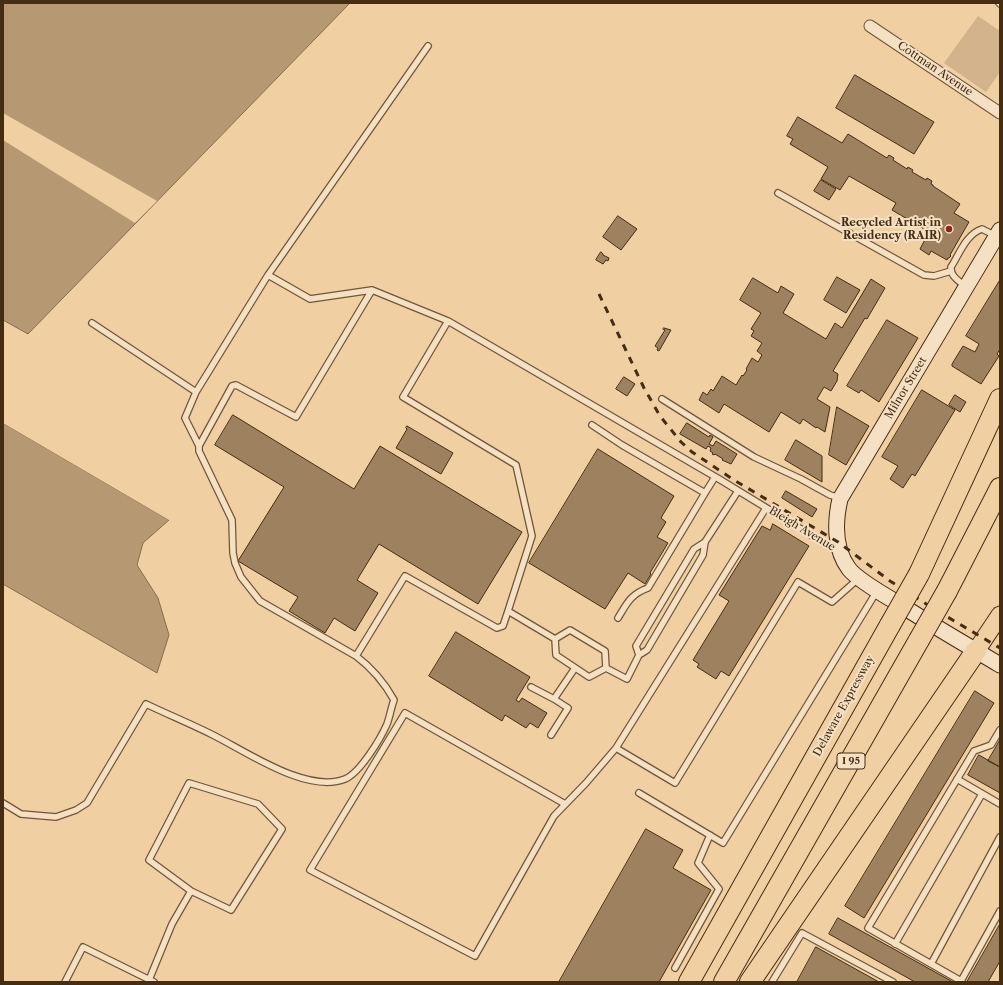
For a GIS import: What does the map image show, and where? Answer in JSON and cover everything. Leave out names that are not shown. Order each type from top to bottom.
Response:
[{"type":"highway","points":[[919,574],[1000,399]]},
{"type":"highway","name":"Delaware Expressway","points":[[690,982],[1000,430]]},
{"type":"highway","name":"I 95","points":[[724,982],[947,591],[1000,488]]},
{"type":"highway","points":[[750,982],[976,651]]},
{"type":"main road","name":"Milnor Street","points":[[841,553],[836,523],[840,498],[998,233]]},
{"type":"main road","name":"Bleigh Avenue","points":[[841,553],[849,569],[877,591],[976,651]]},
{"type":"main road","points":[[1000,614],[976,651],[1000,665]]},
{"type":"street","name":"Cottman Avenue","points":[[870,26],[1000,113]]},
{"type":"lane","points":[[3,803],[21,814],[56,817],[76,810],[87,803],[146,704],[213,735],[280,770],[308,781],[333,782],[346,779],[357,771],[377,744],[394,700],[388,688],[370,667],[356,656],[260,601],[241,577],[235,563],[233,553],[232,520],[185,418],[196,392],[268,275],[428,46]]},
{"type":"lane","points":[[778,193],[924,275],[934,276],[951,271]]},
{"type":"lane","points":[[966,287],[954,276],[951,271],[951,267],[969,237],[976,231],[982,229],[998,233]]},
{"type":"lane","points":[[268,275],[310,298],[372,290]]},
{"type":"lane","points":[[199,446],[232,386],[236,385],[296,417],[372,290]]},
{"type":"lane","name":"Bleigh Avenue","points":[[372,290],[448,321],[715,477],[841,553]]},
{"type":"lane","points":[[356,656],[405,576],[497,628],[502,626],[532,536],[516,465],[403,397],[448,321]]},
{"type":"lane","points":[[92,323],[196,392]]},
{"type":"lane","points":[[662,399],[754,457],[801,479],[830,495],[840,498]]},
{"type":"lane","points":[[592,425],[622,445],[705,493]]},
{"type":"lane","points":[[618,618],[628,601],[638,592],[648,588],[715,477]]},
{"type":"lane","points":[[606,668],[627,679],[639,655],[647,650],[703,555],[705,542],[738,491]]},
{"type":"lane","points":[[565,804],[405,713],[310,870],[476,956],[554,816],[586,783],[616,748],[766,508]]},
{"type":"lane","points":[[639,655],[636,646],[694,548],[705,542]]},
{"type":"lane","points":[[616,748],[675,783],[798,582],[832,602],[859,577]]},
{"type":"lane","points":[[639,793],[723,843],[877,591]]},
{"type":"lane","points":[[508,611],[555,639]]},
{"type":"lane","points":[[555,639],[570,630],[605,651],[606,668]]},
{"type":"lane","points":[[555,639],[556,655],[589,677],[606,668]]},
{"type":"lane","points":[[554,699],[575,668]]},
{"type":"lane","points":[[531,687],[568,708],[551,735]]},
{"type":"lane","points":[[1000,730],[991,746],[974,750],[868,928],[961,981],[1000,911]]},
{"type":"lane","points":[[957,779],[1000,804]]},
{"type":"lane","points":[[189,783],[258,804],[282,829],[231,910],[191,891],[149,860],[189,783]]},
{"type":"lane","points":[[895,944],[982,794]]},
{"type":"lane","points":[[675,968],[718,889],[698,863],[710,835]]},
{"type":"lane","points":[[931,964],[1000,837]]},
{"type":"lane","points":[[65,982],[83,947],[151,981],[172,924],[191,891]]},
{"type":"lane","points":[[772,982],[802,933],[893,982]]},
{"type":"shaded area","points":[[3,3],[350,3],[28,334],[3,320]]},
{"type":"shaded area","points":[[978,16],[1000,31],[1000,72],[986,92],[944,63]]},
{"type":"shaded area","points":[[3,423],[169,520],[143,543],[137,565],[158,598],[169,635],[157,673],[3,584]]},
{"type":"pier","points":[[3,113],[157,201],[135,223],[3,140]]},
{"type":"pier","points":[[3,421],[169,517],[169,520],[3,423]]},
{"type":"building","points":[[855,75],[934,122],[914,154],[836,108]]},
{"type":"building","points":[[798,117],[842,143],[848,134],[887,158],[889,155],[894,158],[893,160],[907,169],[908,167],[913,170],[912,172],[926,180],[927,178],[932,181],[931,184],[933,186],[960,204],[954,213],[969,222],[950,255],[951,256],[947,260],[931,251],[929,255],[920,249],[929,232],[892,210],[896,203],[849,176],[840,190],[821,179],[828,167],[790,144],[793,139],[787,136]]},
{"type":"building","points":[[821,180],[836,189],[829,200],[814,191]]},
{"type":"building","points":[[618,216],[637,229],[621,250],[603,237]]},
{"type":"building","points":[[601,252],[609,258],[608,261],[606,260],[603,264],[596,260]]},
{"type":"building","points":[[837,277],[860,290],[846,313],[824,300]]},
{"type":"building","points":[[753,278],[778,293],[781,286],[794,294],[783,313],[826,339],[835,323],[842,328],[871,279],[885,288],[867,319],[865,318],[833,371],[838,374],[837,381],[831,391],[824,387],[817,399],[830,407],[825,432],[803,419],[800,424],[781,412],[769,432],[724,404],[719,413],[699,400],[703,392],[707,395],[711,389],[713,391],[722,376],[736,385],[747,370],[746,369],[752,358],[758,362],[762,355],[757,351],[762,343],[751,336],[754,331],[751,329],[761,313],[740,300]]},
{"type":"building","points":[[1000,280],[1000,349],[997,354],[999,356],[981,384],[952,366],[952,364],[963,346],[975,352],[979,344],[966,336]]},
{"type":"building","points":[[887,320],[918,338],[879,402],[861,390],[859,393],[847,386]]},
{"type":"building","points":[[663,329],[671,330],[659,351],[655,346],[665,330]]},
{"type":"building","points":[[624,377],[635,384],[627,396],[616,389]]},
{"type":"building","points":[[922,390],[955,410],[915,476],[912,474],[903,488],[890,479],[898,466],[882,457]]},
{"type":"building","points":[[955,395],[966,402],[960,412],[949,405]]},
{"type":"building","points":[[837,407],[869,426],[846,465],[829,455]]},
{"type":"building","points":[[233,415],[354,489],[380,446],[522,532],[478,604],[379,544],[357,580],[378,593],[355,631],[334,618],[325,633],[289,611],[298,597],[238,561],[284,487],[215,445]]},
{"type":"building","points":[[687,423],[709,437],[710,435],[713,437],[709,444],[713,446],[716,441],[737,454],[731,464],[722,460],[723,459],[715,454],[712,454],[713,453],[710,451],[711,448],[708,446],[706,449],[680,434]]},
{"type":"building","points":[[407,426],[453,453],[441,474],[396,448],[407,429]]},
{"type":"building","points":[[796,440],[822,456],[822,482],[785,460]]},
{"type":"building","points":[[598,449],[674,496],[661,518],[666,522],[657,537],[668,543],[645,584],[628,573],[605,609],[529,563]]},
{"type":"building","points":[[786,491],[817,509],[812,517],[782,498]]},
{"type":"building","points":[[773,524],[809,546],[729,676],[721,671],[716,679],[697,667],[699,664],[693,660],[729,601],[719,595],[762,526],[770,530]]},
{"type":"building","points":[[456,632],[530,677],[516,700],[519,702],[522,698],[547,713],[538,728],[530,723],[526,728],[505,715],[502,721],[429,676]]},
{"type":"building","points":[[975,691],[994,703],[864,918],[845,906]]},
{"type":"building","points":[[1000,740],[1000,767],[988,761]]},
{"type":"building","points":[[979,755],[1000,767],[1000,793],[968,775]]},
{"type":"building","points":[[646,829],[683,850],[673,868],[711,890],[659,982],[559,982]]},
{"type":"building","points":[[838,918],[953,982],[915,982],[829,934]]},
{"type":"building","points":[[1000,924],[1000,961],[988,982],[967,982]]},
{"type":"building","points":[[816,947],[879,982],[797,982]]},
{"type":"railway","points":[[599,294],[644,388],[660,416],[681,442],[692,452],[734,480],[838,542],[890,581],[1000,648]]},
{"type":"place","name":"Recycled Artist in Residency (RAIR)","points":[[949,229]]}]
